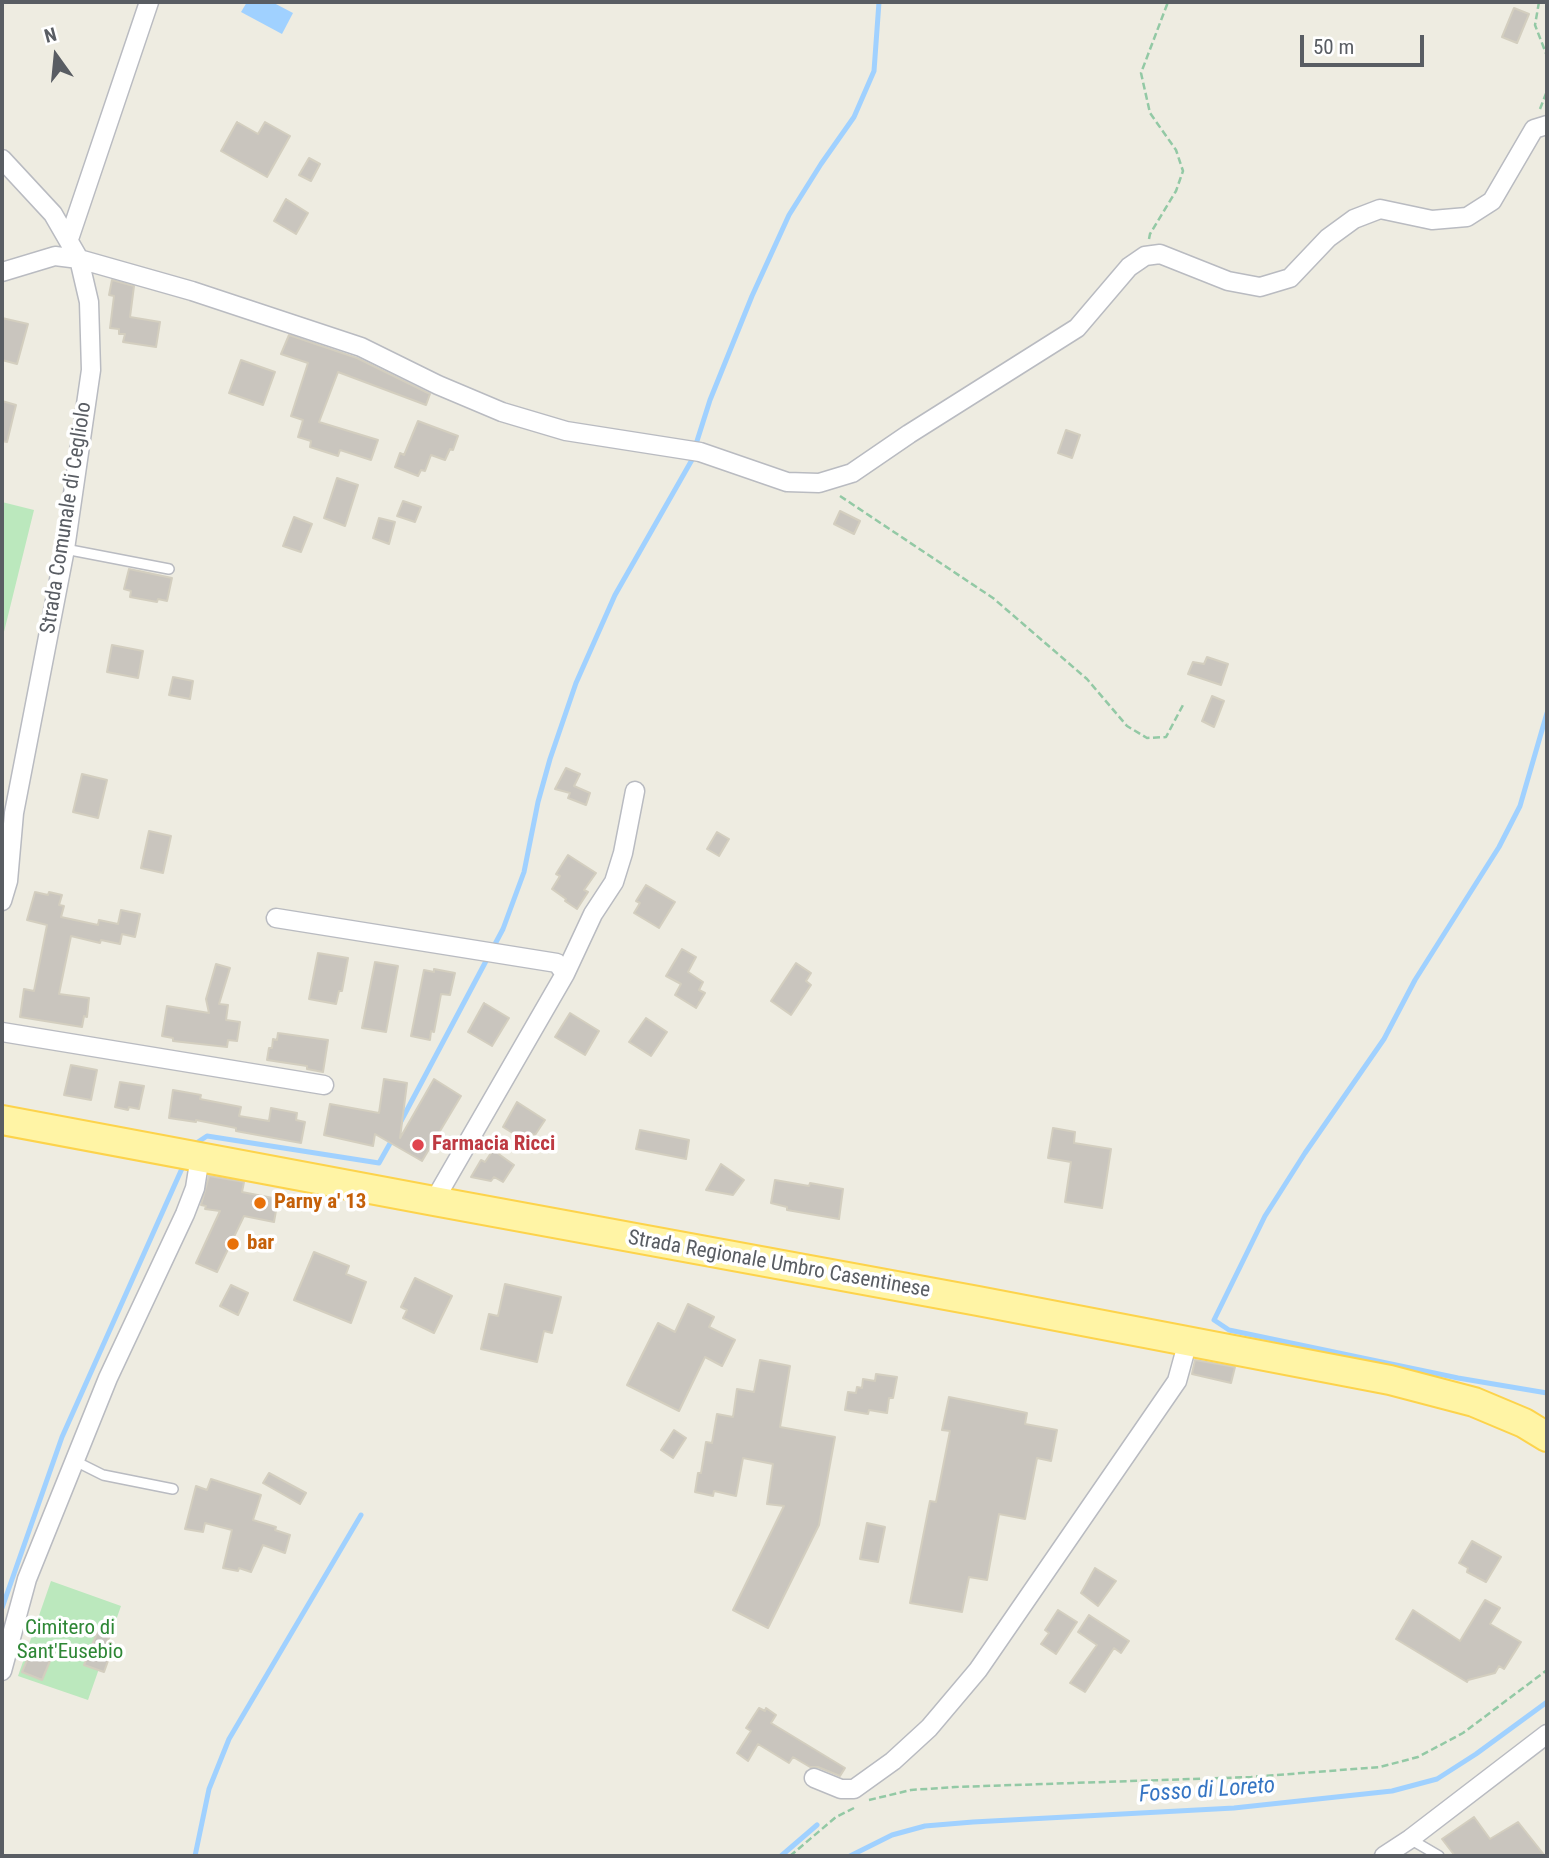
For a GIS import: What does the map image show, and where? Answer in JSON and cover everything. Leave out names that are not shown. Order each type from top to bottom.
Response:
[{"type":"main road","name":"Strada Regionale Umbro Casentinese","points":[[2,1120],[1390,1380],[1474,1402],[1524,1423],[1547,1437]]},
{"type":"street","points":[[69,239],[149,2]]},
{"type":"street","points":[[2,272],[55,256],[79,259],[192,291],[361,347],[438,385],[502,412],[553,428],[700,452],[787,482],[819,483],[852,473],[1077,328],[1129,267],[1145,256],[1160,254],[1228,281],[1260,287],[1290,278],[1337,232],[1354,219],[1380,209],[1432,220],[1467,217],[1492,201],[1534,129],[1547,125]]},
{"type":"street","name":"Strada Comunale di Cegliolo","points":[[2,159],[53,214],[79,259],[89,302],[91,370],[65,549],[14,813],[2,901]]},
{"type":"street","points":[[434,1201],[565,974],[593,914],[614,882],[623,853],[635,791]]},
{"type":"street","points":[[275,918],[557,963],[565,974]]},
{"type":"street","points":[[2,1032],[324,1085]]},
{"type":"street","points":[[2,1671],[27,1580],[108,1378],[185,1214],[195,1188],[200,1157]]},
{"type":"street","points":[[814,1777],[841,1789],[854,1789],[893,1761],[929,1728],[978,1670],[1177,1381],[1188,1341]]},
{"type":"street","points":[[1387,1855],[1547,1734]]},
{"type":"lane","points":[[65,549],[169,569]]},
{"type":"lane","points":[[75,1461],[103,1475],[173,1489]]},
{"type":"lane","points":[[1410,1839],[1438,1856]]},
{"type":"path","points":[[1145,256],[1150,234],[1176,191],[1183,171],[1177,150],[1150,113],[1141,73],[1168,2]]},
{"type":"path","points":[[1539,2],[1535,25],[1547,56]]},
{"type":"path","points":[[819,483],[858,506],[993,598],[1087,678],[1127,726],[1147,738],[1166,737],[1183,705]]},
{"type":"path","points":[[870,1799],[911,1790],[955,1787],[1251,1777],[1380,1767],[1418,1757],[1463,1733],[1547,1671]]},
{"type":"path","points":[[790,1856],[836,1817],[859,1805]]},
{"type":"green space","points":[[2,502],[34,510],[2,640]]},
{"type":"green space","name":"Cimitero di Sant'Eusebio","points":[[51,1581],[121,1606],[88,1700],[18,1676]]},
{"type":"water","points":[[247,2],[272,2],[293,13],[282,34],[241,12]]},
{"type":"building","points":[[1514,8],[1529,14],[1517,43],[1502,37]]},
{"type":"building","points":[[237,122],[258,134],[265,122],[290,136],[267,177],[221,151]]},
{"type":"building","points":[[309,158],[320,164],[311,181],[299,175]]},
{"type":"building","points":[[286,199],[308,213],[296,234],[274,221]]},
{"type":"building","points":[[112,280],[134,286],[130,317],[160,322],[156,347],[123,342],[125,334],[119,334],[119,329],[110,328],[114,296],[109,295]]},
{"type":"building","points":[[2,318],[28,324],[17,364],[2,360]]},
{"type":"building","points":[[289,335],[357,358],[430,394],[426,405],[338,372],[319,422],[378,440],[371,460],[340,450],[338,456],[310,447],[311,441],[298,437],[303,420],[291,416],[308,363],[281,354]]},
{"type":"building","points":[[241,360],[275,372],[263,405],[229,393]]},
{"type":"building","points":[[2,401],[16,405],[7,442],[2,441]]},
{"type":"building","points":[[418,421],[458,436],[453,450],[450,449],[445,460],[431,455],[425,471],[421,470],[418,476],[395,467],[400,453],[404,455]]},
{"type":"building","points":[[1066,430],[1080,435],[1072,458],[1058,453]]},
{"type":"building","points":[[337,478],[358,485],[345,526],[324,518]]},
{"type":"building","points":[[403,501],[421,507],[415,522],[397,516]]},
{"type":"building","points":[[840,511],[860,521],[854,534],[834,524]]},
{"type":"building","points":[[294,517],[312,524],[301,552],[283,546]]},
{"type":"building","points":[[379,518],[395,522],[389,544],[373,538]]},
{"type":"building","points":[[129,569],[172,578],[167,601],[130,597],[131,591],[124,589]]},
{"type":"building","points":[[112,645],[143,651],[138,678],[107,672]]},
{"type":"building","points":[[1207,657],[1228,664],[1221,685],[1188,674],[1193,662],[1204,664]]},
{"type":"building","points":[[173,677],[193,681],[190,699],[169,695]]},
{"type":"building","points":[[1212,696],[1224,701],[1214,727],[1202,721]]},
{"type":"building","points":[[566,768],[580,774],[574,786],[590,793],[586,805],[568,798],[570,793],[555,789]]},
{"type":"building","points":[[82,774],[107,780],[98,818],[73,812]]},
{"type":"building","points":[[149,831],[171,836],[163,873],[141,868]]},
{"type":"building","points":[[717,832],[729,839],[719,856],[707,849]]},
{"type":"building","points":[[568,855],[596,873],[584,890],[588,892],[577,909],[552,889],[560,876],[556,874]]},
{"type":"building","points":[[646,885],[675,902],[659,928],[634,913],[640,903],[636,901]]},
{"type":"building","points":[[35,892],[62,895],[59,905],[64,906],[61,917],[98,925],[99,920],[118,924],[121,910],[140,914],[135,937],[122,934],[120,944],[101,940],[100,943],[71,936],[59,994],[89,998],[87,1017],[84,1016],[82,1027],[20,1017],[24,989],[34,991],[47,925],[27,920]]},
{"type":"building","points":[[682,949],[696,957],[688,972],[703,982],[699,990],[705,993],[696,1008],[675,995],[681,984],[666,976]]},
{"type":"building","points":[[318,953],[348,958],[342,991],[339,991],[336,1004],[309,999]]},
{"type":"building","points":[[375,962],[398,966],[386,1032],[362,1028]]},
{"type":"building","points":[[796,963],[811,973],[806,981],[811,985],[791,1015],[771,1001]]},
{"type":"building","points":[[216,964],[230,968],[219,1004],[228,1005],[226,1020],[240,1022],[237,1041],[228,1040],[227,1047],[173,1041],[173,1038],[162,1036],[167,1006],[209,1013],[206,999]]},
{"type":"building","points":[[434,969],[455,973],[450,995],[441,994],[430,1040],[411,1036],[424,970],[434,972]]},
{"type":"building","points":[[484,1003],[509,1018],[492,1046],[468,1032]]},
{"type":"building","points":[[570,1013],[599,1031],[585,1055],[555,1037]]},
{"type":"building","points":[[646,1018],[667,1032],[651,1056],[629,1042]]},
{"type":"building","points":[[278,1033],[328,1040],[323,1072],[307,1069],[307,1066],[267,1060],[269,1048],[272,1048],[273,1039],[277,1040]]},
{"type":"building","points":[[71,1065],[97,1070],[91,1100],[64,1095]]},
{"type":"building","points":[[384,1079],[407,1083],[400,1138],[434,1079],[461,1096],[422,1161],[375,1134],[373,1146],[324,1135],[330,1104],[379,1113]]},
{"type":"building","points":[[120,1082],[144,1086],[139,1109],[115,1107]]},
{"type":"building","points":[[173,1090],[201,1095],[200,1099],[241,1107],[239,1116],[269,1121],[271,1108],[297,1113],[296,1120],[305,1122],[301,1143],[236,1131],[236,1128],[196,1120],[169,1118]]},
{"type":"building","points":[[517,1102],[545,1120],[527,1142],[503,1127]]},
{"type":"building","points":[[1053,1128],[1075,1132],[1074,1143],[1111,1149],[1102,1208],[1065,1202],[1071,1162],[1048,1158]]},
{"type":"building","points":[[640,1130],[689,1140],[686,1159],[636,1149]]},
{"type":"building","points":[[493,1150],[514,1165],[503,1182],[494,1177],[491,1181],[471,1177],[481,1160],[485,1162]]},
{"type":"building","points":[[721,1164],[744,1180],[733,1195],[706,1190]]},
{"type":"building","points":[[209,1176],[244,1182],[242,1192],[278,1199],[274,1222],[244,1216],[217,1272],[196,1263],[220,1211],[205,1209],[206,1206],[201,1205]]},
{"type":"building","points":[[775,1180],[843,1189],[839,1219],[787,1210],[787,1207],[771,1203]]},
{"type":"building","points":[[314,1252],[349,1266],[346,1274],[366,1282],[351,1323],[294,1300]]},
{"type":"building","points":[[415,1278],[452,1296],[434,1333],[403,1318],[407,1310],[401,1307]]},
{"type":"building","points":[[505,1284],[561,1297],[552,1333],[544,1331],[537,1362],[481,1349],[489,1314],[498,1316]]},
{"type":"building","points":[[231,1285],[248,1293],[238,1315],[220,1306]]},
{"type":"building","points":[[688,1304],[714,1317],[709,1327],[735,1340],[722,1366],[705,1357],[679,1411],[627,1385],[658,1323],[675,1332]]},
{"type":"building","points":[[760,1360],[790,1366],[780,1427],[835,1437],[819,1525],[768,1628],[733,1610],[784,1506],[767,1504],[773,1464],[743,1458],[736,1496],[714,1491],[713,1496],[695,1492],[706,1442],[712,1443],[717,1414],[733,1417],[737,1389],[754,1392]]},
{"type":"building","points":[[1195,1360],[1235,1367],[1231,1383],[1192,1374]]},
{"type":"building","points":[[876,1374],[897,1377],[887,1413],[869,1410],[868,1414],[845,1410],[848,1392],[856,1393],[857,1387],[862,1388],[863,1379],[875,1381]]},
{"type":"building","points":[[949,1397],[1027,1413],[1025,1424],[1057,1430],[1051,1461],[1037,1458],[1025,1519],[999,1514],[987,1580],[969,1577],[962,1612],[910,1603],[930,1501],[936,1502],[950,1431],[942,1430]]},
{"type":"building","points":[[674,1430],[686,1438],[673,1458],[661,1450]]},
{"type":"building","points":[[269,1473],[306,1493],[300,1504],[263,1483]]},
{"type":"building","points":[[211,1479],[261,1495],[253,1520],[276,1527],[275,1530],[290,1535],[285,1553],[263,1545],[251,1572],[239,1568],[238,1571],[223,1568],[232,1530],[205,1523],[203,1532],[185,1529],[196,1486],[207,1490]]},
{"type":"building","points":[[867,1523],[885,1527],[878,1562],[860,1559]]},
{"type":"building","points":[[1472,1541],[1501,1557],[1486,1582],[1467,1572],[1468,1568],[1459,1563]]},
{"type":"building","points":[[1095,1568],[1116,1581],[1098,1606],[1081,1593]]},
{"type":"building","points":[[1485,1600],[1500,1608],[1490,1624],[1521,1642],[1504,1669],[1499,1666],[1495,1673],[1467,1682],[1396,1639],[1413,1610],[1460,1641]]},
{"type":"building","points":[[1058,1610],[1077,1622],[1056,1654],[1041,1644],[1049,1633],[1045,1630]]},
{"type":"building","points":[[1089,1615],[1129,1641],[1121,1653],[1114,1648],[1085,1692],[1070,1683],[1097,1645],[1078,1632]]},
{"type":"building","points":[[99,1628],[111,1633],[107,1642],[114,1644],[104,1672],[84,1665]]},
{"type":"building","points":[[30,1653],[50,1661],[42,1680],[22,1672]]},
{"type":"building","points":[[759,1708],[765,1711],[766,1708],[776,1715],[771,1723],[845,1768],[840,1776],[818,1767],[810,1767],[793,1757],[789,1763],[758,1744],[748,1761],[737,1753],[751,1731],[746,1728]]},
{"type":"building","points":[[1474,1817],[1490,1839],[1518,1822],[1545,1856],[1455,1856],[1442,1839]]},
{"type":"waterway","points":[[697,441],[710,400],[752,296],[789,215],[854,117],[874,71],[879,2]]},
{"type":"waterway","points":[[400,1123],[503,929],[524,872],[538,802],[576,683],[615,595],[693,458]]},
{"type":"waterway","points":[[1547,713],[1520,806],[1499,847],[1415,980],[1384,1039],[1265,1216],[1214,1320],[1229,1330],[1458,1378],[1547,1393]]},
{"type":"waterway","points":[[192,1146],[207,1136],[379,1163],[393,1138]]},
{"type":"waterway","points":[[2,1608],[62,1437],[184,1164]]},
{"type":"waterway","points":[[195,1856],[209,1789],[229,1739],[361,1515]]},
{"type":"waterway","name":"Fosso di Loreto","points":[[850,1856],[892,1835],[925,1826],[1234,1808],[1392,1791],[1437,1779],[1547,1702]]},
{"type":"waterway","points":[[781,1856],[817,1825]]},
{"type":"place","name":"Farmacia Ricci","points":[[418,1145]]},
{"type":"place","name":"Parny a' 13","points":[[260,1203]]},
{"type":"place","name":"bar","points":[[233,1244]]}]
